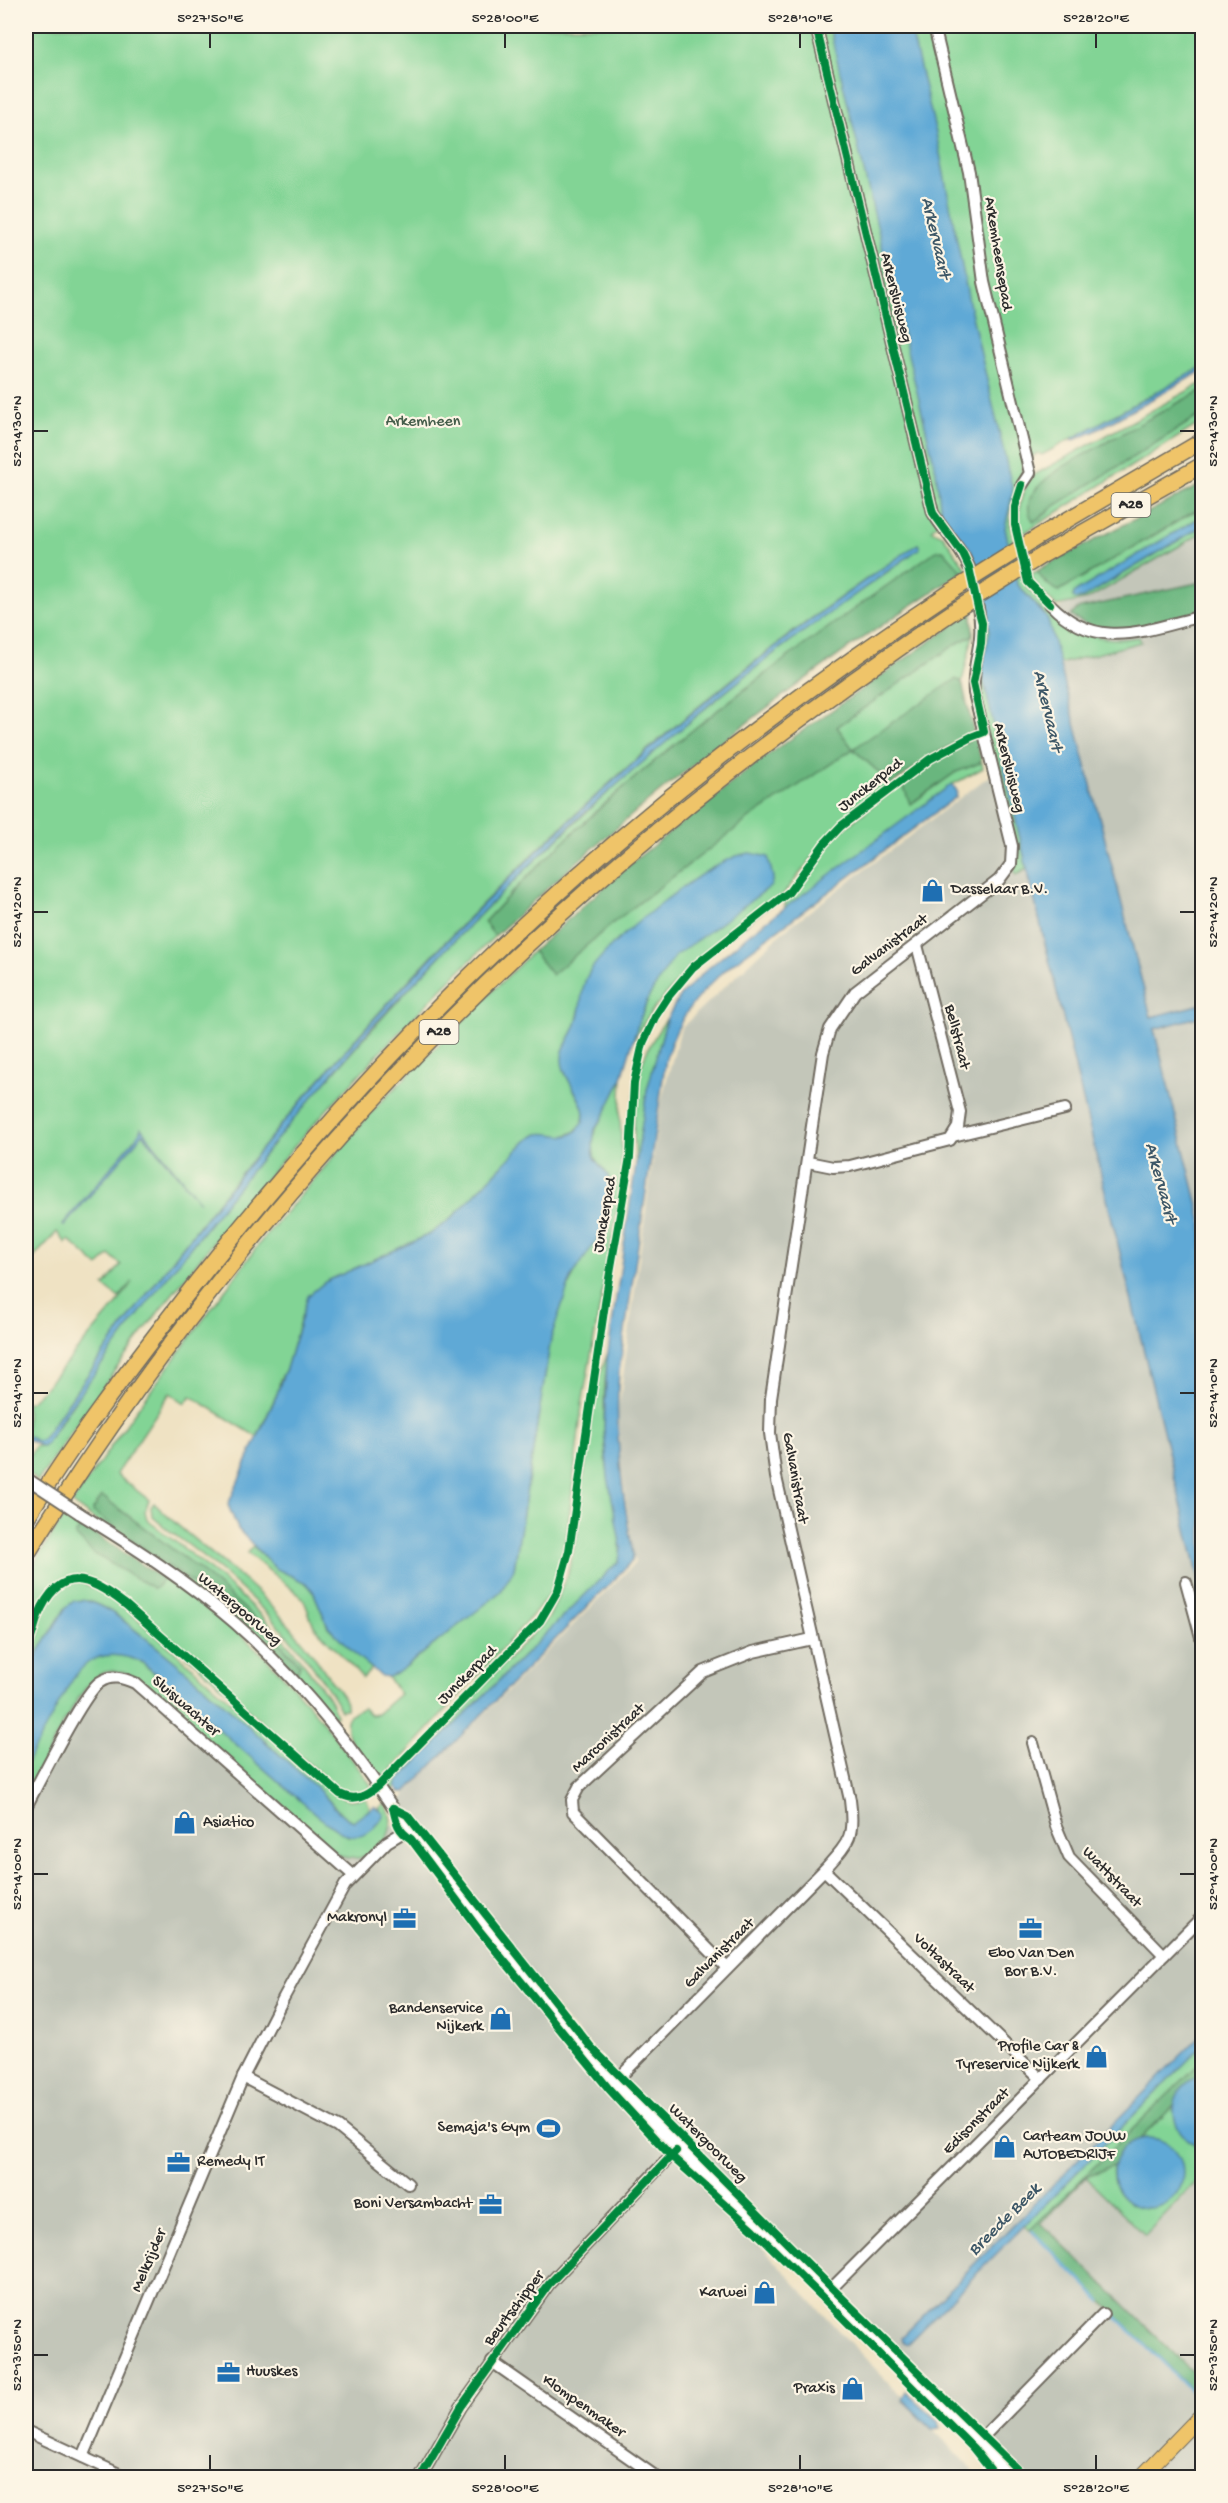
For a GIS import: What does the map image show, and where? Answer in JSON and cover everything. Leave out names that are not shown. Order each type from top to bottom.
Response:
[{"type":"highway","name":"A28","points":[[26,1519],[87,1428],[208,1268],[272,1189],[339,1112],[442,1004],[533,915],[635,826],[760,726],[860,652],[1038,537],[1203,441]]},
{"type":"highway","name":"A28","points":[[26,1556],[161,1356],[215,1284],[364,1112],[452,1019],[566,912],[641,846],[762,747],[866,670],[1043,555],[1203,465]]},
{"type":"main road","points":[[1140,2478],[1203,2414]]},
{"type":"street","name":"Arkersluisweg","points":[[816,26],[933,513],[944,531],[959,548],[969,567]]},
{"type":"street","name":"Arkemheensepad","points":[[934,26],[969,172],[984,282],[1030,473],[1022,485]]},
{"type":"street","points":[[1050,604],[1071,624],[1107,635],[1126,634],[1203,616]]},
{"type":"street","name":"Arkersluisweg","points":[[978,608],[982,634],[974,672],[974,693],[1011,846],[1011,864]]},
{"type":"street","name":"Galvanistraat","points":[[615,2082],[726,1967],[825,1870],[844,1848],[851,1835],[850,1800],[776,1477],[770,1433],[771,1398],[823,1053],[830,1029],[855,992],[999,880],[1011,864]]},
{"type":"street","name":"Bellstraat","points":[[917,945],[960,1112],[958,1127],[952,1136]]},
{"type":"street","points":[[808,1162],[833,1167],[850,1166],[950,1140],[952,1136],[1065,1110]]},
{"type":"street","name":"Watergoorweg","points":[[26,1478],[201,1595],[268,1654],[333,1726],[409,1832],[415,1835],[585,2050],[678,2148],[978,2442],[1011,2478]]},
{"type":"street","points":[[1186,1582],[1203,1641]]},
{"type":"street","name":"Marconistraat","points":[[726,1967],[573,1812],[572,1800],[579,1787],[703,1672],[753,1652],[812,1639]]},
{"type":"street","name":"Sluiswachter","points":[[26,1807],[91,1689],[110,1677],[125,1679],[135,1683],[353,1875]]},
{"type":"street","name":"Wattstraat","points":[[1033,1743],[1056,1826],[1068,1857],[1164,1955]]},
{"type":"street","name":"Melkrijder","points":[[83,2457],[243,2077],[325,1920],[353,1875],[387,1842],[402,1833],[409,1832]]},
{"type":"street","name":"Voltastraat","points":[[825,1870],[1041,2079]]},
{"type":"street","name":"Edisonstraat","points":[[827,2293],[1203,1917]]},
{"type":"street","points":[[243,2077],[338,2127],[408,2184]]},
{"type":"street","name":"Beurtschipper","points":[[420,2478],[461,2407],[549,2284],[678,2148]]},
{"type":"street","points":[[978,2442],[1103,2314]]},
{"type":"street","name":"Klompenmaker","points":[[492,2362],[658,2478]]},
{"type":"street","points":[[26,2431],[128,2478]]},
{"type":"shaded area","name":"Arkervaart","points":[[1202,529],[1202,1222],[1152,1021],[1054,661],[1051,615],[1072,599],[1083,601]]},
{"type":"shaded area","name":"Arkervaart","points":[[1005,764],[1202,1512],[1202,2477],[1027,2477],[987,2443],[654,2113],[566,2021],[410,1823],[399,1804],[407,1792],[635,1563],[621,1463],[618,1413],[661,1101],[681,1028],[786,929]]},
{"type":"shaded area","points":[[133,1666],[328,1830],[388,1818],[600,2078],[708,2188],[838,2330],[979,2477],[26,2477],[26,1780],[82,1673]]},
{"type":"green space","name":"Arkemheen","points":[[26,26],[1202,26],[1202,367],[1042,455],[1038,453],[1023,462],[1010,520],[1020,573],[1034,596],[1065,622],[1087,634],[1111,639],[1139,637],[1141,642],[1059,664],[1046,615],[1017,584],[1005,528],[1008,473],[936,525],[931,530],[943,535],[967,570],[963,573],[943,550],[936,551],[816,636],[700,724],[643,771],[535,869],[484,922],[495,936],[370,1063],[252,1196],[141,1336],[38,1481],[26,1473],[26,1459],[36,1446],[41,1447],[46,1444],[120,1338],[252,1170],[359,1043],[415,982],[532,864],[655,751],[780,649],[920,547],[918,544],[790,634],[667,733],[550,838],[438,950],[331,1066],[229,1188],[133,1312],[42,1440],[36,1441],[26,1435],[26,1402],[30,1402],[41,1392],[117,1304],[132,1282],[119,1298],[104,1286],[121,1265],[110,1255],[98,1266],[69,1240],[66,1243],[57,1232],[26,1266]]},
{"type":"green space","points":[[1202,383],[1202,390],[1052,475],[1041,518],[1056,505],[1202,414],[1202,422],[1021,535],[1020,504],[1032,476]]},
{"type":"green space","points":[[1202,390],[1202,414],[1056,505],[1034,522],[1029,510],[1031,497],[1051,475]]},
{"type":"green space","points":[[1202,484],[1202,507],[1059,591],[1046,583],[1037,571],[1045,566]]},
{"type":"green space","points":[[1202,507],[1202,516],[1074,593],[1073,597],[1083,598],[1202,526],[1202,533],[1088,599],[1056,606],[1038,588],[1030,575],[1037,571],[1045,583],[1059,591]]},
{"type":"green space","points":[[943,550],[963,572],[839,655],[720,743],[606,837],[495,936],[484,922],[535,869],[643,771],[700,724],[816,636],[936,551]]},
{"type":"green space","points":[[1202,582],[1202,610],[1152,624],[1126,629],[1101,629],[1089,626],[1071,616],[1077,609]]},
{"type":"green space","points":[[984,604],[990,631],[999,747],[1027,869],[1016,875],[980,701],[977,674],[985,638],[982,605]]},
{"type":"green space","points":[[972,612],[973,635],[956,644],[837,727],[853,749],[751,817],[614,922],[552,975],[533,951],[630,864],[758,762]]},
{"type":"green space","points":[[973,635],[962,682],[958,680],[854,750],[892,784],[838,826],[781,897],[691,966],[651,1012],[631,1044],[649,996],[662,974],[674,957],[694,942],[715,867],[674,895],[612,945],[579,1011],[576,1025],[563,1051],[564,1071],[584,1109],[583,1123],[574,1132],[560,1138],[538,1134],[526,1141],[452,1218],[430,1234],[325,1282],[302,1314],[278,1391],[257,1437],[191,1396],[185,1403],[170,1393],[116,1474],[149,1500],[145,1511],[147,1520],[216,1574],[279,1635],[328,1697],[336,1716],[331,1717],[260,1641],[72,1503],[132,1416],[262,1240],[379,1104],[533,951],[552,974],[614,922],[751,817],[853,749],[837,727],[956,644]],"holes":[[[102,1496],[200,1570],[263,1625],[300,1664],[296,1673],[229,1609],[93,1511]]]},
{"type":"green space","points":[[956,679],[962,682],[974,733],[932,756],[892,784],[853,749]]},
{"type":"green space","points":[[975,737],[980,763],[956,772],[910,804],[902,782],[946,752]]},
{"type":"green space","points":[[981,759],[983,768],[948,787],[784,910],[786,898],[837,834],[902,782],[911,804],[956,772],[980,763]]},
{"type":"green space","points":[[667,1018],[647,1090],[636,1167],[635,1089],[645,1055]]},
{"type":"green space","points":[[622,1077],[620,1118],[623,1178],[582,1405],[567,1535],[559,1573],[552,1590],[539,1608],[386,1776],[379,1780],[358,1753],[347,1731],[347,1721],[352,1713],[363,1708],[370,1715],[377,1714],[400,1694],[387,1677],[407,1666],[501,1591],[514,1569],[551,1338],[563,1298],[579,1264],[608,1175],[594,1155],[594,1135]]},
{"type":"green space","points":[[608,1352],[604,1392],[605,1446],[620,1541],[619,1561],[398,1781],[392,1794],[385,1785],[549,1617],[568,1573],[576,1539],[592,1405],[596,1385]]},
{"type":"green space","points":[[102,1496],[200,1570],[263,1625],[300,1665],[297,1673],[229,1609],[92,1511]]},
{"type":"green space","points":[[154,1503],[245,1581],[281,1616],[303,1641],[340,1692],[346,1702],[346,1709],[341,1710],[313,1667],[263,1610],[225,1575],[152,1516],[151,1507]]},
{"type":"green space","points":[[68,1510],[85,1522],[82,1525],[156,1588],[163,1579],[254,1646],[321,1719],[371,1785],[371,1789],[357,1795],[341,1792],[127,1603],[102,1585],[90,1580],[67,1579],[47,1595],[38,1611],[26,1647],[26,1576]]},
{"type":"green space","points":[[82,1525],[163,1579],[156,1588],[153,1588],[94,1554],[75,1535]]},
{"type":"green space","points":[[253,1546],[275,1568],[306,1583],[313,1591],[328,1627],[372,1669],[363,1678],[314,1626],[303,1598],[247,1553]]},
{"type":"green space","points":[[78,1581],[104,1592],[124,1607],[339,1796],[349,1800],[366,1798],[370,1808],[361,1818],[354,1821],[349,1819],[193,1676],[121,1619],[91,1602],[78,1601],[66,1607],[26,1673],[28,1655],[48,1601],[60,1587]]},
{"type":"green space","points":[[126,1656],[141,1662],[349,1837],[384,1814],[379,1808],[385,1803],[390,1815],[387,1838],[380,1847],[360,1858],[348,1858],[337,1854],[143,1683],[132,1676],[114,1671],[102,1673],[96,1677],[78,1699],[58,1732],[26,1796],[26,1764],[70,1680],[83,1665],[96,1657]]},
{"type":"green space","points":[[1202,2046],[1202,2061],[1030,2230],[1024,2226]]},
{"type":"green space","points":[[1202,2061],[1202,2076],[1182,2088],[1174,2105],[1141,2138],[1121,2150],[1113,2166],[1086,2177],[1041,2223],[1202,2381],[1202,2391],[1197,2395],[1030,2230]]},
{"type":"green space","points":[[1174,2105],[1173,2112],[1195,2144],[1202,2146],[1202,2176],[1145,2235],[1086,2177],[1113,2166],[1115,2185],[1125,2200],[1141,2207],[1160,2206],[1182,2182],[1182,2166],[1157,2139],[1141,2138]]},
{"type":"water","points":[[829,26],[910,26],[936,133],[970,307],[1013,491],[1005,528],[1017,584],[1048,619],[1151,1017],[1202,1004],[1202,1016],[1154,1029],[1202,1222],[1202,1591],[981,670],[990,631],[975,563],[971,550],[941,514],[936,471]]},
{"type":"water","points":[[1202,367],[1202,371],[1095,431],[1072,441],[1073,438]]},
{"type":"water","points":[[1202,516],[1202,526],[1083,598],[1073,597],[1074,593]]},
{"type":"water","points":[[918,544],[920,548],[778,650],[710,704],[576,820],[472,922],[371,1028],[265,1153],[163,1282],[66,1412],[46,1444],[43,1447],[26,1439],[26,1435],[36,1441],[42,1440],[134,1312],[230,1187],[331,1067],[438,950],[550,839],[667,734],[790,636]]},
{"type":"water","points":[[952,784],[957,791],[956,797],[732,964],[709,985],[684,1016],[666,1058],[619,1372],[618,1441],[622,1485],[633,1554],[632,1561],[406,1792],[399,1792],[396,1787],[398,1781],[619,1561],[621,1548],[608,1477],[604,1429],[607,1359],[647,1090],[667,1018],[680,996],[706,970],[752,932]]},
{"type":"water","points":[[750,853],[768,857],[773,877],[771,886],[674,957],[649,996],[621,1081],[595,1129],[594,1158],[608,1175],[611,1191],[610,1214],[600,1235],[571,1278],[551,1338],[514,1569],[501,1591],[483,1606],[396,1674],[389,1677],[381,1676],[357,1656],[328,1626],[313,1591],[306,1583],[275,1568],[238,1529],[228,1505],[277,1395],[308,1296],[325,1282],[430,1234],[452,1218],[529,1139],[544,1133],[567,1136],[577,1130],[584,1116],[583,1109],[563,1068],[562,1056],[577,1020],[584,984],[590,971],[616,942],[677,891],[717,865],[736,856]]},
{"type":"water","points":[[141,1128],[200,1202],[143,1134],[64,1226],[63,1224],[139,1134]]},
{"type":"water","points":[[74,1601],[91,1602],[115,1615],[167,1655],[317,1788],[344,1816],[354,1821],[375,1806],[384,1814],[381,1821],[366,1834],[359,1836],[338,1831],[319,1817],[142,1662],[125,1657],[111,1655],[99,1657],[80,1670],[72,1680],[26,1764],[26,1673],[66,1607]]},
{"type":"water","points":[[1202,2034],[1202,2046],[907,2344],[903,2342],[902,2337]]},
{"type":"water","points":[[1202,2076],[1202,2146],[1190,2141],[1181,2133],[1174,2111],[1181,2089],[1190,2081]]},
{"type":"water","points":[[1148,2138],[1161,2141],[1173,2148],[1180,2160],[1183,2173],[1180,2186],[1173,2198],[1161,2205],[1148,2208],[1135,2205],[1123,2198],[1116,2186],[1113,2173],[1116,2160],[1123,2148],[1135,2141]]},
{"type":"water","points":[[906,2392],[938,2421],[940,2428],[932,2429],[902,2399]]},
{"type":"waterway","points":[[1032,2231],[1101,2301]]},
{"type":"waterway","points":[[1114,2314],[1194,2394]]},
{"type":"cycle path","name":"Junckerpad","points":[[26,1652],[38,1616],[56,1588],[66,1582],[76,1580],[88,1582],[100,1587],[126,1605],[340,1794],[351,1798],[360,1797],[378,1786],[540,1621],[558,1590],[569,1551],[607,1290],[630,1157],[634,1083],[643,1043],[655,1017],[693,967],[789,892],[824,844],[841,826],[930,759],[984,732],[973,683],[981,644],[982,623],[969,567],[963,554],[933,513],[816,26]]},
{"type":"cycle path","points":[[1022,485],[1015,507],[1015,525],[1028,582],[1050,604]]},
{"type":"cycle path","points":[[393,1808],[407,1815],[591,2047],[1026,2478]]},
{"type":"cycle path","points":[[393,1808],[400,1829],[411,1839],[479,1930],[609,2089],[671,2156],[754,2230],[973,2448],[997,2478]]},
{"type":"cycle path","points":[[420,2478],[461,2407],[549,2284],[676,2151]]},
{"type":"place","name":"Dasselaar B.V.","points":[[933,890]]},
{"type":"place","name":"Asiatico","points":[[185,1823]]},
{"type":"place","name":"Makronyl","points":[[405,1918]]},
{"type":"place","name":"Ebo Van Den Bor B.V.","points":[[1031,1929]]},
{"type":"place","name":"Bandenservice Nijkerk","points":[[501,2018]]},
{"type":"place","name":"Profile Car & Tyreservice Nijkerk","points":[[1097,2056]]},
{"type":"place","name":"Semaja's Gym","points":[[548,2128]]},
{"type":"place","name":"Carteam JOUW AUTOBEDRIJF","points":[[1005,2146]]},
{"type":"place","name":"Remedy IT","points":[[179,2162]]},
{"type":"place","name":"Boni Versambacht","points":[[490,2204]]},
{"type":"place","name":"Karwei","points":[[765,2293]]},
{"type":"place","name":"Huuskes","points":[[228,2372]]},
{"type":"place","name":"Praxis","points":[[853,2389]]},
{"type":"water label","name":"Breede Beek","points":[[1005,2220]]}]
